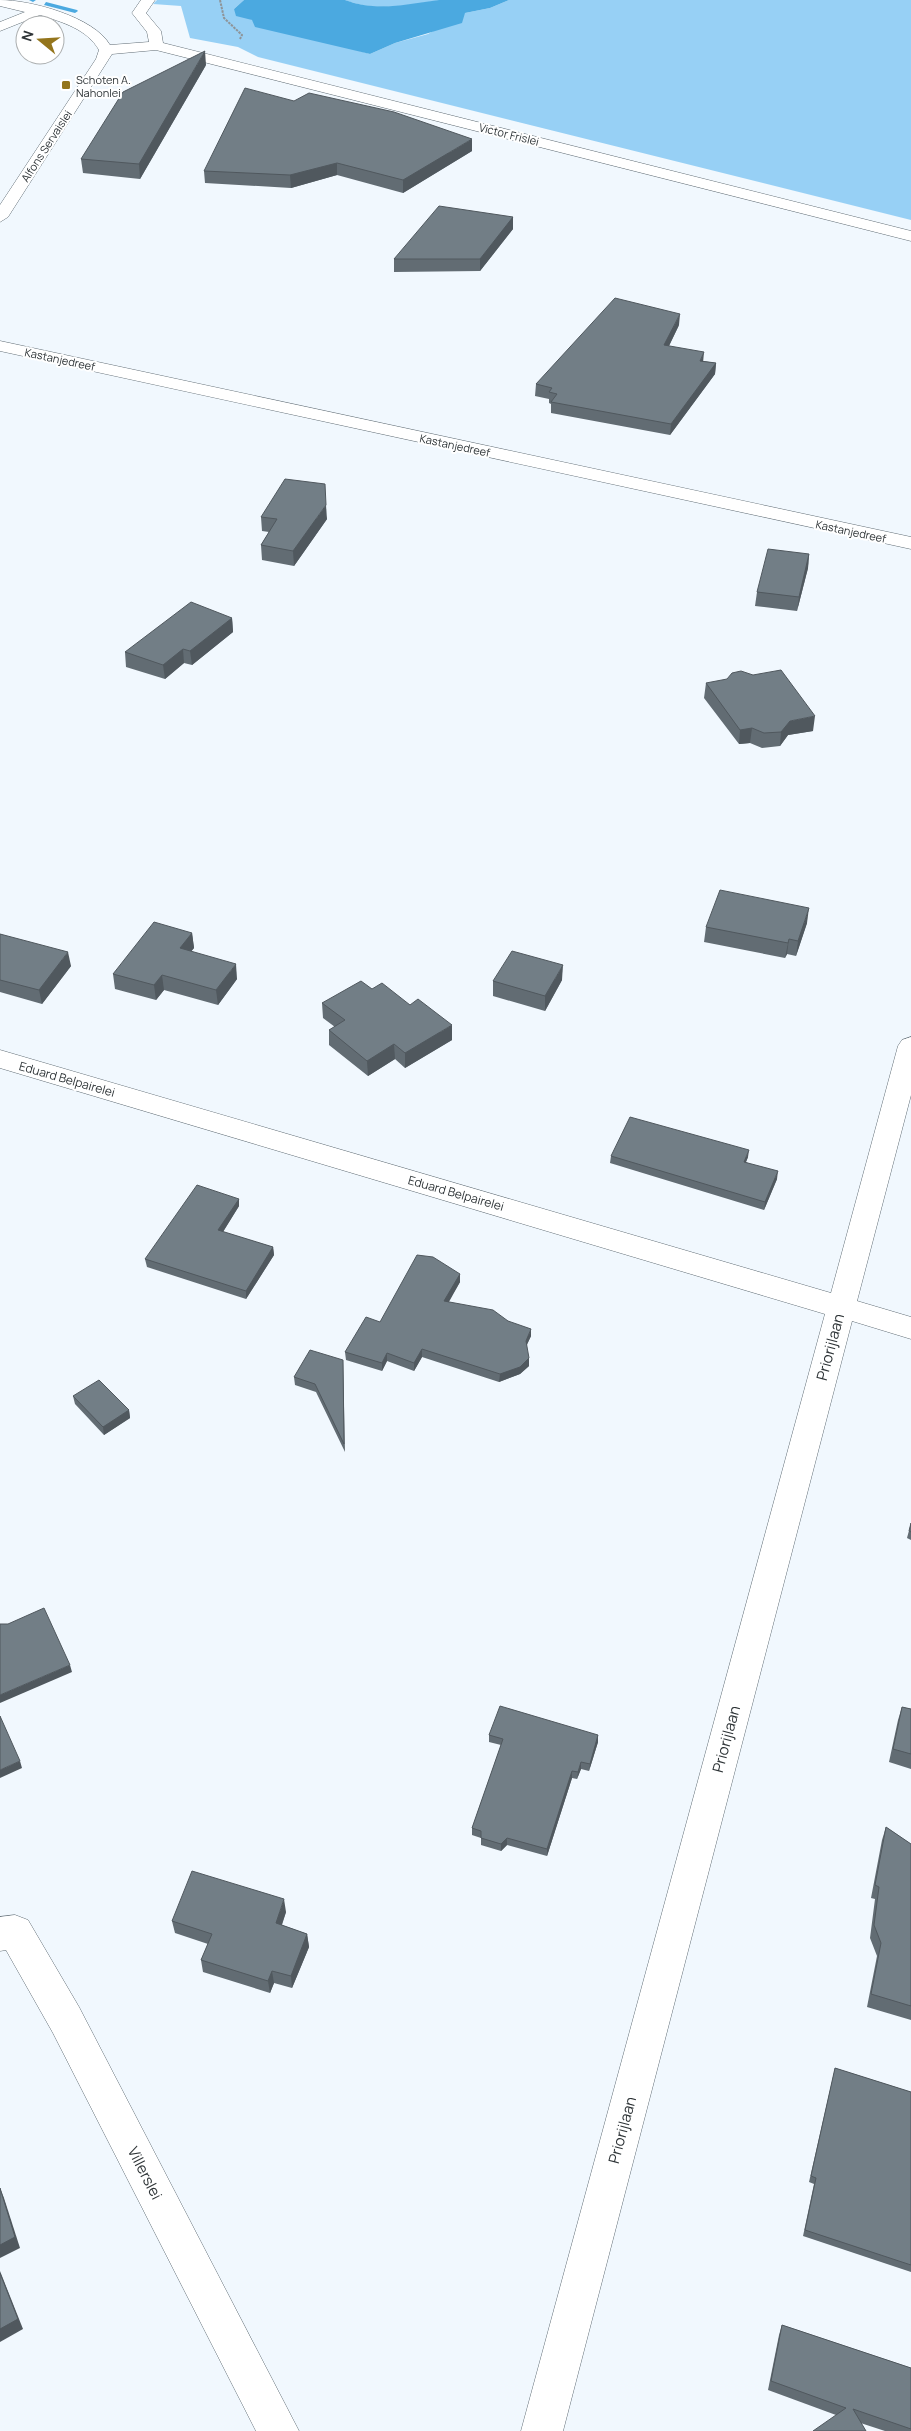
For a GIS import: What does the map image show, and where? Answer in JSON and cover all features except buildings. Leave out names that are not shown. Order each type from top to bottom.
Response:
[{"type":"street","points":[[148,0],[139,14],[154,31],[156,46]]},
{"type":"street","points":[[0,2],[82,25],[100,39],[106,50]]},
{"type":"street","points":[[0,27],[36,12]]},
{"type":"street","name":"Victor Frislei","points":[[106,50],[156,46],[210,58],[911,236]]},
{"type":"street","name":"Alfons Servaislei","points":[[0,217],[103,59],[106,50]]},
{"type":"street","name":"Kastanjedreef","points":[[0,346],[911,544]]},
{"type":"street","name":"Priorijlaan","points":[[542,2431],[911,1046]]},
{"type":"street","name":"Eduard Belpairelei","points":[[0,1059],[911,1328]]},
{"type":"street","name":"Villerslei","points":[[0,1934],[16,1932],[66,2020],[278,2431]]},
{"type":"path","points":[[210,58],[239,40],[242,35],[224,18],[220,0]]},
{"type":"shaded area","points":[[157,0],[244,0],[234,9],[252,20],[370,54],[395,43],[428,34],[465,13],[490,8],[509,0],[911,0],[911,220],[258,57],[238,47],[190,38],[181,6],[153,4]]},
{"type":"shaded area","points":[[244,0],[345,0],[368,6],[380,6],[439,0],[509,0],[490,8],[465,13],[462,23],[395,43],[370,54],[255,27],[252,20],[236,16],[234,9]]},
{"type":"shaded area","points":[[345,0],[441,0],[380,7],[356,4]]},
{"type":"waterway","points":[[46,4],[75,11]]},
{"type":"place","name":"Schoten A. Nahonlei","points":[[66,85]]}]
